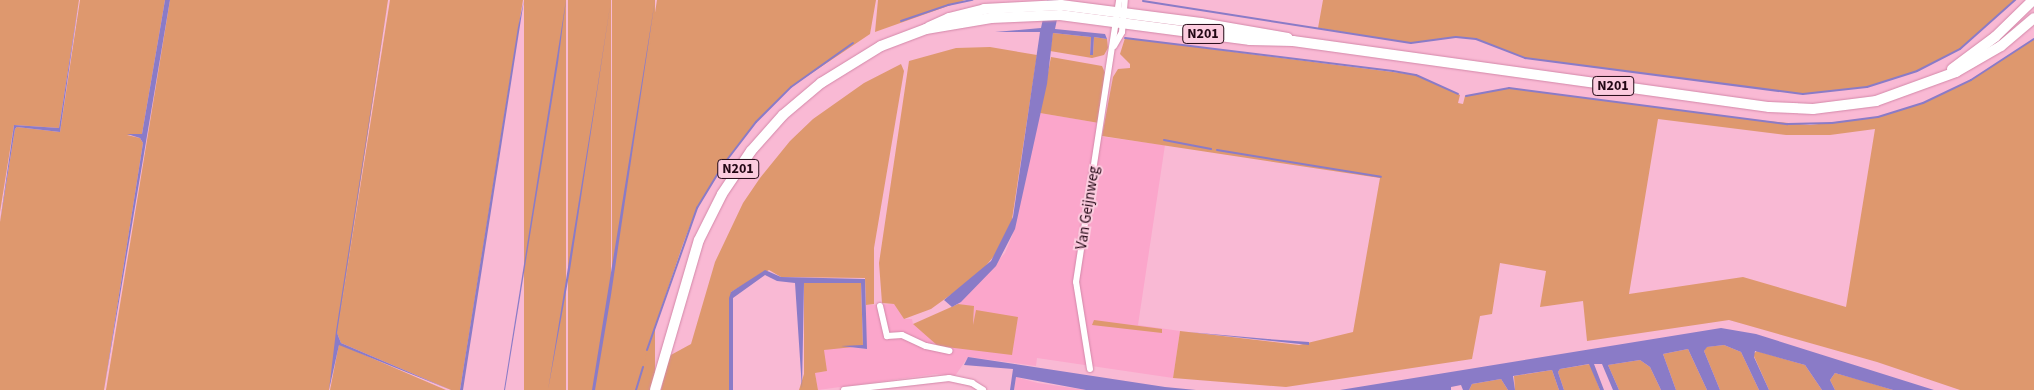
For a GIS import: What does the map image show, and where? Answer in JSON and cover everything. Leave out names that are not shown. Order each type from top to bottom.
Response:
[{"type":"main road","name":"N201","points":[[1931,82],[1995,37],[2033,0]]},
{"type":"main road","name":"N201","points":[[654,390],[699,240],[722,194],[751,151],[784,115],[828,78],[882,46],[926,29],[1037,10],[1061,10],[1263,32],[1293,41],[1792,109],[1834,107],[1876,101],[1931,82],[1985,57],[2017,34],[2034,18]]},
{"type":"street","name":"Van Geijnweg","points":[[1119,0],[1120,17]]},
{"type":"street","name":"Van Geijnweg","points":[[1090,369],[1076,282],[1114,46],[1125,0]]},
{"type":"street","points":[[880,306],[887,336],[902,335],[926,346],[949,351]]},
{"type":"street","points":[[844,390],[949,378],[972,383],[983,390]]},
{"type":"shaded area","points":[[0,0],[79,0],[59,128],[14,125],[0,212]]},
{"type":"shaded area","points":[[79,0],[60,132],[17,127],[15,129],[0,222],[14,125],[59,128]]},
{"type":"shaded area","points":[[80,0],[165,0],[142,134],[127,135],[140,138],[143,143],[104,390],[0,390],[0,222],[15,129],[17,127],[60,132]]},
{"type":"shaded area","points":[[165,0],[170,0],[104,390],[143,143],[140,138],[127,134],[142,134]]},
{"type":"shaded area","points":[[170,0],[388,0],[329,390],[106,390]]},
{"type":"shaded area","points":[[388,0],[337,333],[341,343],[451,390],[339,345],[329,390],[336,331]]},
{"type":"shaded area","points":[[390,0],[523,0],[460,390],[451,390],[341,343],[337,333]]},
{"type":"shaded area","points":[[524,0],[566,0],[566,390],[524,390]]},
{"type":"shaded area","points":[[524,0],[463,390],[460,390],[518,27]]},
{"type":"shaded area","points":[[566,0],[558,63],[504,390]]},
{"type":"shaded area","points":[[568,0],[611,0],[611,390],[568,390]]},
{"type":"shaded area","points":[[611,0],[570,270],[548,390],[596,96]]},
{"type":"shaded area","points":[[612,0],[655,0],[655,390],[612,390]]},
{"type":"shaded area","points":[[655,0],[611,295],[595,390],[592,390]]},
{"type":"shaded area","points":[[657,0],[876,0],[870,34],[791,87],[756,122],[723,165],[697,208],[683,244],[647,350],[639,390],[595,390]]},
{"type":"shaded area","points":[[878,0],[965,0],[875,32]]},
{"type":"shaded area","points":[[1047,0],[1061,0],[1055,29],[1105,34],[1107,39],[1094,37],[1093,55],[1090,55],[1091,37],[1053,33],[1047,84],[1015,229],[996,266],[961,302],[952,307],[944,300],[991,261],[1013,217],[1040,32],[995,32],[1041,28]]},
{"type":"shaded area","points":[[1323,0],[2015,0],[1960,49],[1917,71],[1867,87],[1803,94],[1525,58],[1476,39],[1456,37],[1411,43],[1318,28]]},
{"type":"shaded area","points":[[1053,33],[1091,37],[1090,55],[1093,55],[1094,37],[1107,39],[1108,48],[1104,55],[1092,58],[1050,51]]},
{"type":"shaded area","points":[[1125,38],[1416,75],[1460,95],[1458,103],[1463,104],[1465,96],[1509,88],[1745,119],[1810,125],[1878,117],[1923,103],[1971,80],[2034,39],[2034,390],[1960,390],[1877,362],[1729,320],[1587,341],[1583,301],[1540,307],[1546,271],[1500,263],[1492,314],[1480,316],[1472,359],[1286,387],[1173,378],[1180,331],[1299,345],[1353,332],[1380,178],[1102,136],[1113,77],[1118,69],[1130,68],[1130,64],[1120,54]],"holes":[[[1658,119],[1786,135],[1830,135],[1875,129],[1846,307],[1743,277],[1629,294]]]},
{"type":"shaded area","points":[[990,47],[1037,55],[1011,226],[1000,249],[978,275],[931,309],[904,319],[894,304],[882,303],[879,263],[909,61],[956,48]]},
{"type":"shaded area","points":[[1051,57],[1102,66],[1106,75],[1099,123],[1040,113]]},
{"type":"shaded area","points":[[901,64],[904,71],[874,248],[874,304],[866,305],[865,278],[781,277],[769,270],[731,292],[729,390],[661,390],[669,356],[691,344],[715,262],[743,203],[760,178],[790,141],[813,119],[864,83]]},
{"type":"shaded area","points":[[1040,113],[1099,123],[1097,136],[1165,145],[1138,325],[1180,331],[1173,378],[1037,358],[1036,366],[968,357],[955,376],[936,374],[818,390],[815,373],[826,371],[823,350],[841,346],[866,349],[866,305],[894,304],[904,319],[912,319],[913,324],[973,332],[974,307],[958,304],[1005,253],[1012,236]]},
{"type":"shaded area","points":[[765,270],[781,277],[865,279],[867,349],[841,346],[863,345],[861,283],[804,283],[802,389],[795,283],[777,281],[765,275],[733,298],[733,390],[729,390],[729,298],[731,292]]},
{"type":"shaded area","points":[[804,283],[861,283],[863,346],[824,350],[827,371],[815,373],[818,390],[799,390],[804,374]]},
{"type":"shaded area","points":[[958,304],[974,306],[973,325],[976,310],[1018,317],[1012,355],[938,346],[913,324]]},
{"type":"shaded area","points":[[1094,320],[1162,329],[1162,333],[1092,325]]},
{"type":"shaded area","points":[[1721,328],[1756,334],[1934,390],[1893,390],[1835,373],[1830,380],[1835,390],[1822,390],[1805,365],[1755,351],[1754,357],[1769,390],[1759,390],[1741,352],[1724,345],[1707,347],[1704,351],[1720,390],[1707,390],[1688,349],[1663,354],[1676,390],[1661,390],[1650,367],[1640,360],[1608,365],[1619,390],[1613,390],[1602,364],[1594,364],[1604,390],[1600,390],[1589,364],[1560,369],[1558,372],[1564,390],[1559,390],[1552,370],[1513,376],[1515,390],[1508,390],[1501,379],[1472,384],[1469,390],[1463,390],[1461,385],[1451,387],[1451,390],[1340,390]]},
{"type":"shaded area","points":[[1188,332],[1309,342],[1309,345]]},
{"type":"shaded area","points":[[339,344],[446,390],[330,390]]},
{"type":"shaded area","points":[[1724,345],[1741,352],[1759,390],[1720,390],[1704,351],[1706,347]]},
{"type":"shaded area","points":[[1688,349],[1707,390],[1676,390],[1663,354]]},
{"type":"shaded area","points":[[1757,351],[1805,365],[1822,390],[1769,390],[1753,354]]},
{"type":"shaded area","points":[[968,357],[1196,390],[1086,390],[1016,377],[1014,390],[1010,390],[1013,369],[964,365]]},
{"type":"shaded area","points":[[1640,360],[1650,367],[1661,390],[1619,390],[1608,365]]},
{"type":"shaded area","points":[[1590,364],[1600,390],[1564,390],[1558,372],[1560,369]]},
{"type":"shaded area","points":[[1552,370],[1559,390],[1515,390],[1514,376]]},
{"type":"shaded area","points":[[1835,373],[1893,390],[1835,390],[1830,380]]},
{"type":"shaded area","points":[[1016,377],[1038,383],[1086,390],[1014,390]]},
{"type":"shaded area","points":[[1501,379],[1508,390],[1469,390],[1472,384]]},
{"type":"waterway","points":[[901,21],[948,5],[972,0]]},
{"type":"waterway","points":[[1143,1],[1411,43],[1456,37],[1476,39],[1525,58],[1803,94],[1867,87],[1917,71],[1960,49],[2015,0]]},
{"type":"waterway","points":[[1125,38],[1393,71],[1416,75],[1458,94]]},
{"type":"waterway","points":[[1466,96],[1509,88],[1788,124],[1832,123],[1878,117],[1923,103],[1971,80],[2034,39]]},
{"type":"waterway","points":[[647,350],[697,208],[723,165],[756,122],[791,87],[853,43]]},
{"type":"waterway","points":[[1164,140],[1211,149]]},
{"type":"waterway","points":[[1217,150],[1381,177]]},
{"type":"waterway","points":[[636,390],[643,367]]}]
